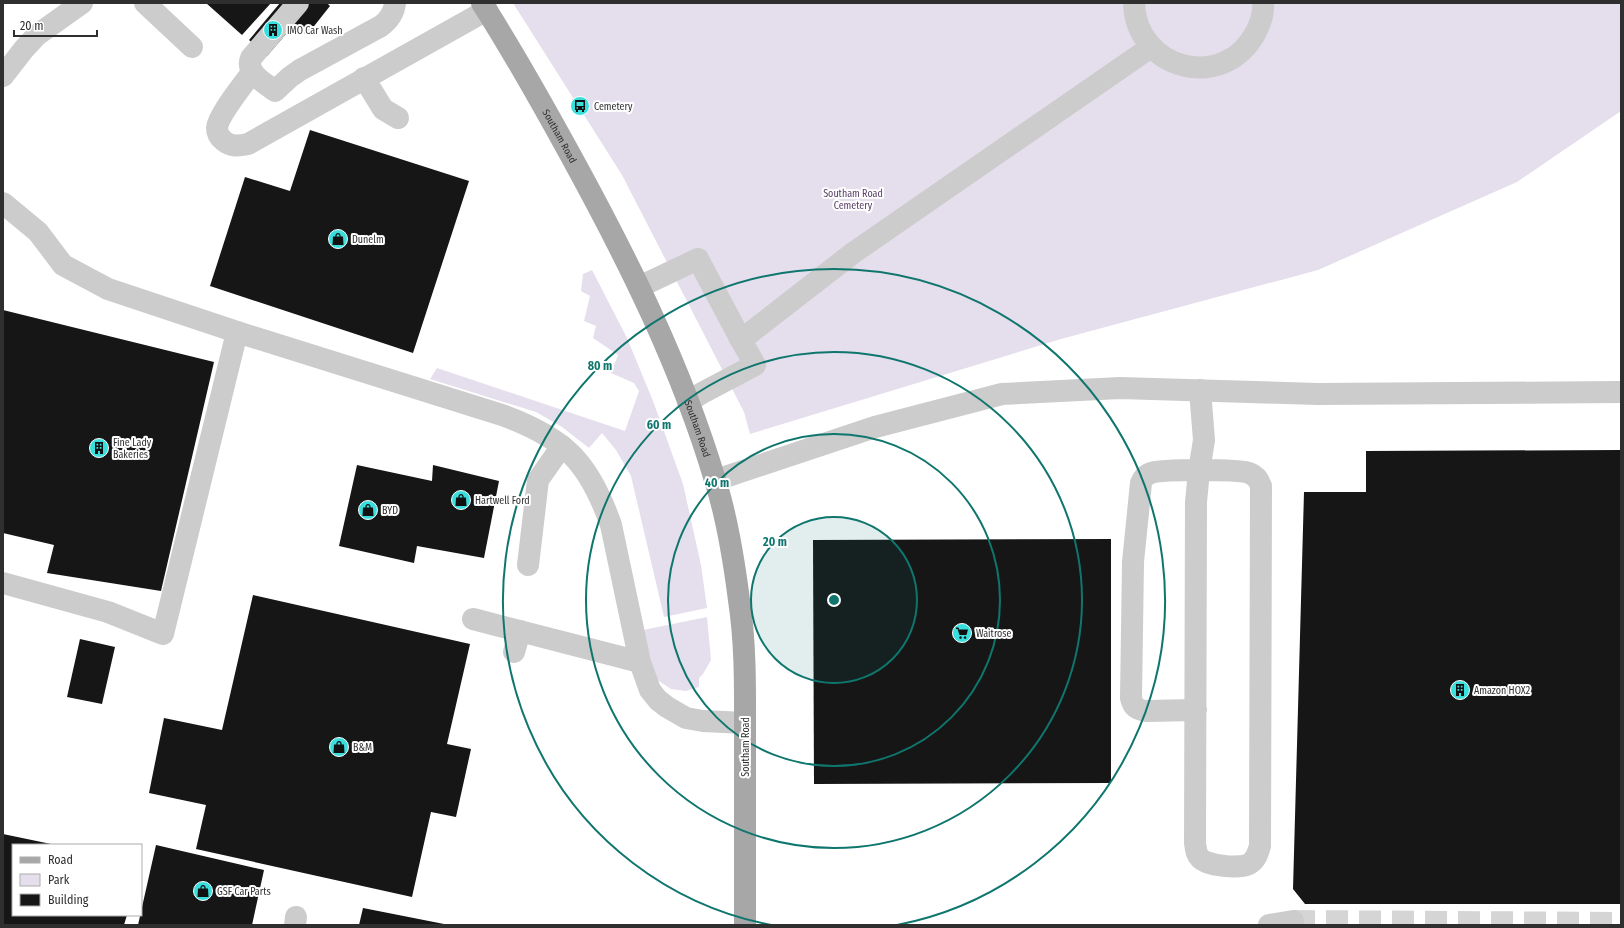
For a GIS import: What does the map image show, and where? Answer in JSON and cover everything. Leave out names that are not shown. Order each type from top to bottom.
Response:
[{"type":"main road","name":"Southam Road","points":[[485,7],[549,116],[600,209],[639,287],[666,345],[716,480],[740,603],[744,651],[745,925]]},
{"type":"lane","points":[[3,76],[37,35],[82,3]]},
{"type":"lane","points":[[145,3],[192,47]]},
{"type":"lane","points":[[298,3],[251,58],[250,67],[252,72],[304,113]]},
{"type":"lane","points":[[275,91],[300,70],[381,26],[390,18],[393,13],[395,3]]},
{"type":"lane","points":[[1134,3],[1140,31],[1151,47],[1166,59],[1184,67],[1203,68],[1222,64],[1239,54],[1252,40],[1260,24],[1263,3]]},
{"type":"lane","points":[[252,72],[223,114],[218,124],[218,131],[222,140],[232,146],[248,144],[485,7]]},
{"type":"lane","points":[[741,340],[852,253],[1151,47]]},
{"type":"lane","points":[[364,78],[383,109],[398,118]]},
{"type":"lane","points":[[3,203],[38,232],[63,265],[108,289],[237,332],[502,415],[522,422],[556,441],[581,464],[606,510],[611,525],[640,662],[650,690],[658,700],[676,713],[686,718],[703,721],[745,724]]},
{"type":"lane","points":[[639,287],[698,259],[755,365],[688,402]]},
{"type":"lane","points":[[3,583],[108,612],[163,634],[237,332]]},
{"type":"lane","points":[[716,480],[876,427],[1002,394],[1120,388],[1317,394],[1621,392]]},
{"type":"lane","points":[[1196,710],[1147,711],[1135,708],[1131,698],[1133,562],[1141,483],[1144,477],[1156,472],[1199,470],[1238,470],[1249,473],[1255,477],[1261,486],[1260,846],[1258,854],[1249,864],[1243,866],[1213,865],[1200,859],[1196,853],[1196,710],[1196,502],[1199,470],[1204,440],[1200,390]]},
{"type":"lane","points":[[528,565],[538,480],[562,446]]},
{"type":"lane","points":[[473,619],[640,662]]},
{"type":"lane","points":[[514,652],[520,631]]},
{"type":"lane","points":[[1268,925],[1293,921]]},
{"type":"green space","name":"Southam Road Cemetery","points":[[513,3],[1621,3],[1621,111],[1517,182],[1318,270],[1061,339],[750,434],[744,412],[622,175]]},
{"type":"green space","points":[[592,270],[627,338],[653,401],[683,484],[701,565],[707,608],[664,617],[631,476],[616,450],[602,433],[589,448],[562,427],[536,412],[430,379],[437,368],[625,431],[639,391],[634,383],[611,373],[618,355],[593,338],[596,326],[584,321],[590,296],[581,291],[583,274]]},
{"type":"green space","points":[[707,617],[711,660],[699,678],[699,687],[686,691],[671,689],[656,679],[643,630]]},
{"type":"building","points":[[206,3],[271,3],[242,35]]},
{"type":"building","name":"IMO Car Wash","points":[[280,3],[327,3],[330,6],[307,35],[293,26],[267,56],[249,40]]},
{"type":"building","name":"Dunelm","points":[[310,130],[469,181],[413,353],[210,286],[245,177],[290,191]]},
{"type":"building","name":"Fine Lady Bakeries","points":[[3,310],[214,362],[161,591],[47,573],[54,545],[3,533]]},
{"type":"building","name":"Amazon HOX2","points":[[1621,450],[1621,904],[1305,904],[1293,889],[1304,492],[1366,492],[1366,451]]},
{"type":"building","points":[[357,465],[432,481],[433,465],[499,481],[484,558],[417,546],[414,563],[339,546]]},
{"type":"building","name":"Waitrose","points":[[1111,539],[1111,783],[814,784],[813,540]]},
{"type":"building","name":"B&M","points":[[253,595],[470,644],[447,744],[471,749],[456,817],[431,812],[412,897],[196,849],[206,805],[149,793],[164,718],[222,730]]},
{"type":"building","points":[[80,639],[115,647],[102,704],[67,697]]},
{"type":"building","points":[[3,834],[51,844],[12,844],[12,916],[127,916],[124,925],[3,925]]},
{"type":"building","name":"GSF Car Parts","points":[[156,845],[264,870],[252,925],[138,925],[140,916],[142,916],[142,907]]},
{"type":"building","points":[[363,908],[444,924],[444,925],[359,925]]},
{"type":"tunnel","points":[[1293,921],[1621,923]]},
{"type":"place","name":"IMO Car Wash","points":[[273,30]]},
{"type":"place","name":"Cemetery","points":[[580,106]]},
{"type":"place","name":"Dunelm","points":[[338,239]]},
{"type":"place","name":"Fine Lady Bakeries","points":[[99,448]]},
{"type":"place","name":"Hartwell Ford","points":[[461,500]]},
{"type":"place","name":"BYD","points":[[368,510]]},
{"type":"place","name":"Waitrose","points":[[962,633]]},
{"type":"place","name":"Amazon HOX2","points":[[1460,690]]},
{"type":"place","name":"B&M","points":[[339,747]]},
{"type":"place","name":"GSF Car Parts","points":[[203,891]]}]
